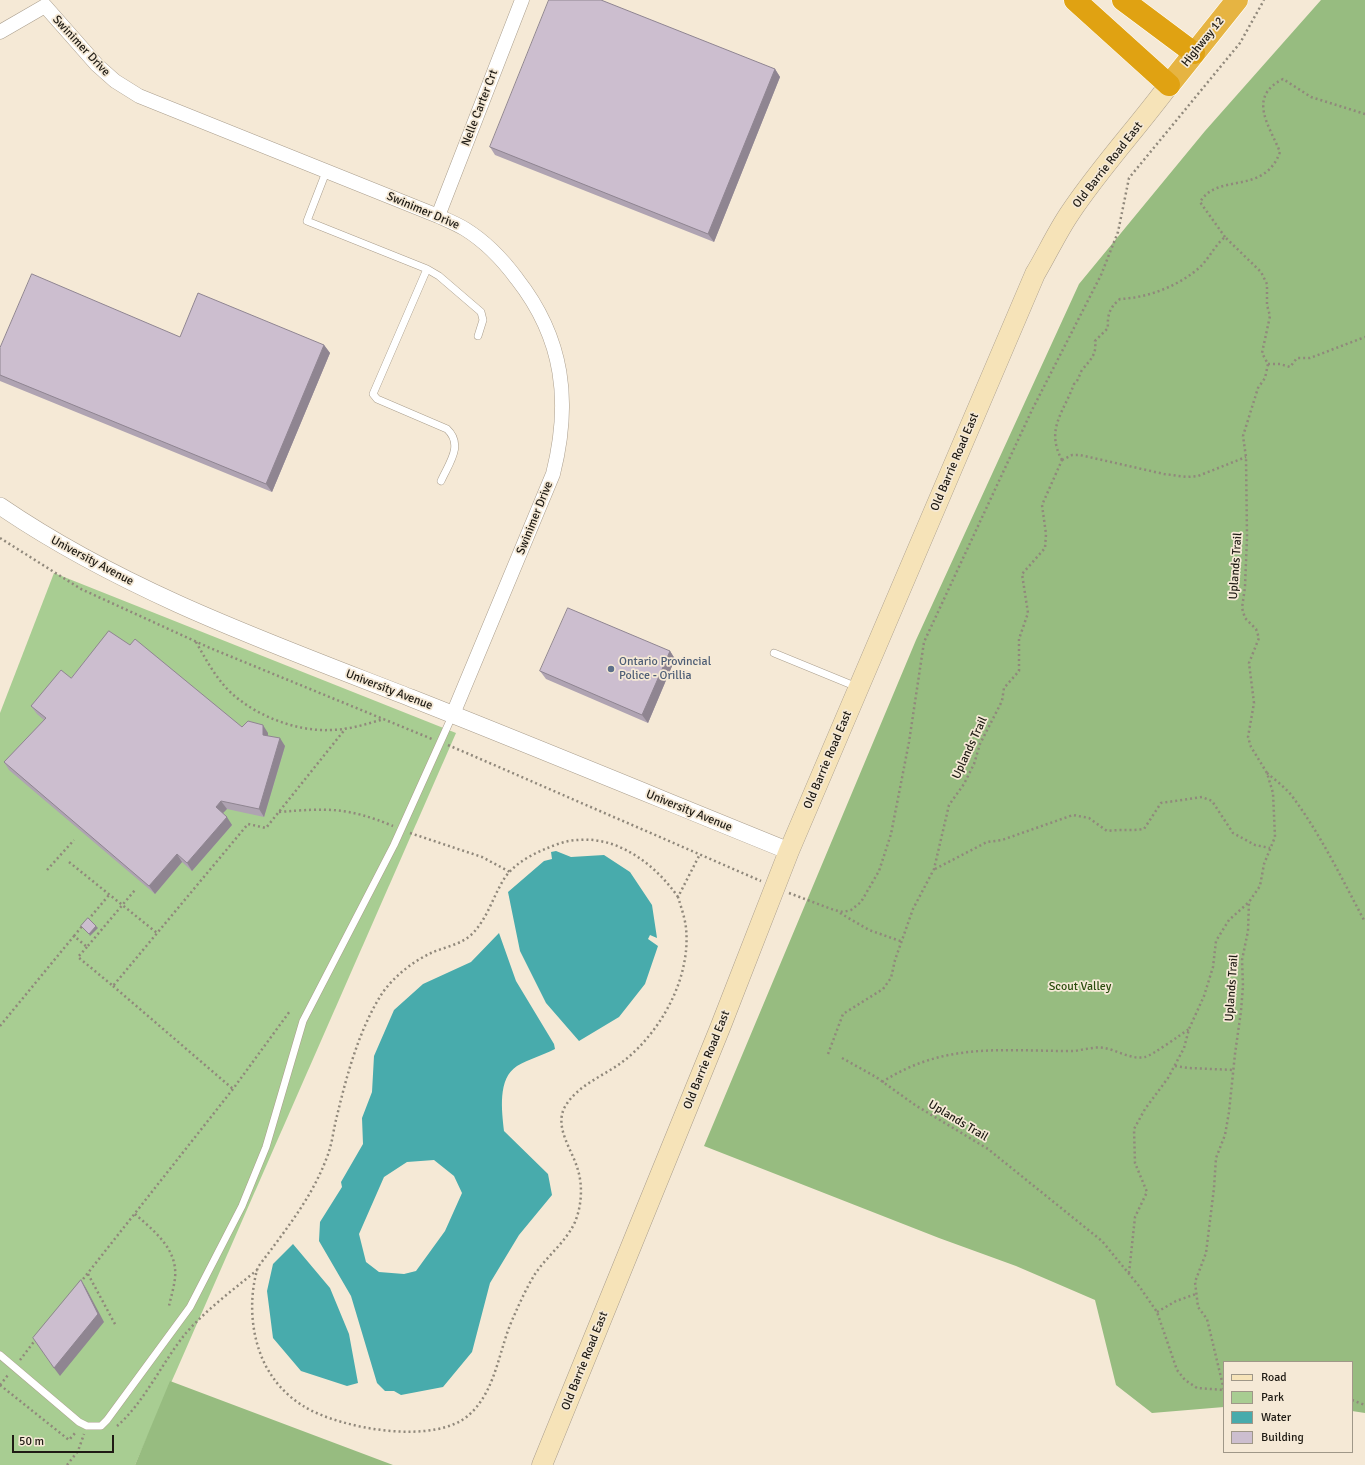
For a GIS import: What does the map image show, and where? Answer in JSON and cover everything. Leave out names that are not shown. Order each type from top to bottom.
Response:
[{"type":"highway","points":[[1076,0],[1169,84]]},
{"type":"highway","points":[[1123,0],[1194,53]]},
{"type":"highway","name":"Highway 12","points":[[1169,84],[1237,0]]},
{"type":"main road","name":"Old Barrie Road East","points":[[542,1465],[720,1028],[789,851],[1035,274],[1069,214],[1104,166],[1143,120],[1169,84]]},
{"type":"street","name":"Nelle Carter Crt","points":[[438,216],[522,0]]},
{"type":"street","name":"Swinimer Drive","points":[[0,32],[43,3],[97,65],[115,81],[139,96],[438,216],[465,229],[488,247],[508,267],[527,291],[553,342],[559,365],[562,391],[562,426],[553,474],[453,714]]},
{"type":"street","name":"University Avenue","points":[[0,506],[26,524],[96,565],[230,627],[453,714],[789,851]]},
{"type":"lane","points":[[326,172],[307,221],[427,269],[439,276],[480,312],[484,320],[478,336]]},
{"type":"lane","points":[[427,269],[373,394],[377,399],[446,429],[451,433],[455,439],[456,446],[441,481]]},
{"type":"lane","points":[[774,653],[859,688]]},
{"type":"lane","points":[[0,1356],[85,1425],[101,1426],[186,1314],[242,1206],[266,1147],[303,1021],[394,846],[453,714]]},
{"type":"path","points":[[800,898],[843,912],[856,908],[879,871],[891,834],[908,750],[924,642],[1032,410],[1101,275],[1118,232],[1129,178],[1240,43],[1264,0]]},
{"type":"path","points":[[1365,114],[1311,97],[1283,79],[1268,89],[1263,100],[1263,115],[1280,152],[1277,162],[1265,173],[1247,182],[1220,186],[1206,194],[1200,202],[1225,237],[1261,272],[1267,284],[1267,305],[1270,316],[1262,353],[1268,364],[1280,364],[1290,367],[1297,358],[1310,358],[1365,337]]},
{"type":"path","points":[[1225,237],[1202,265],[1173,285],[1136,298],[1120,299],[1110,309],[1107,317],[1108,328],[1095,341],[1096,349],[1094,356],[1082,370],[1058,419],[1055,427],[1057,450],[1062,460],[1072,455],[1080,455],[1164,474],[1188,477],[1198,476],[1246,458]]},
{"type":"path","name":"Uplands Trail","points":[[1223,1386],[1208,1320],[1198,1307],[1195,1282],[1206,1253],[1216,1158],[1225,1135],[1229,1112],[1241,1011],[1243,986],[1242,960],[1248,931],[1249,902],[1260,886],[1264,864],[1275,837],[1276,818],[1273,793],[1267,773],[1251,747],[1248,737],[1254,703],[1249,663],[1259,638],[1256,629],[1244,618],[1242,608],[1245,587],[1247,537],[1246,458],[1243,436],[1258,388],[1265,378],[1268,364]]},
{"type":"path","name":"Uplands Trail","points":[[828,1054],[843,1014],[883,989],[891,978],[895,960],[903,942],[913,909],[934,869],[949,805],[964,784],[974,764],[980,744],[1002,701],[1004,688],[1019,671],[1019,639],[1028,613],[1022,574],[1045,548],[1046,534],[1042,505],[1062,460]]},
{"type":"path","points":[[0,538],[81,590],[196,642],[440,742],[763,882]]},
{"type":"path","points":[[196,642],[222,684],[236,697],[268,717],[311,730],[346,728],[384,719]]},
{"type":"path","points":[[113,986],[248,824],[266,828],[346,728]]},
{"type":"path","points":[[1267,773],[1291,795],[1312,826],[1365,922]]},
{"type":"path","points":[[934,869],[987,842],[1002,840],[1072,815],[1089,818],[1107,831],[1122,829],[1132,831],[1144,829],[1161,803],[1202,798],[1212,801],[1233,833],[1255,845],[1270,848]]},
{"type":"path","points":[[47,870],[74,840]]},
{"type":"path","points":[[112,1430],[120,1423],[144,1394],[186,1334],[203,1316],[257,1270],[306,1200],[318,1179],[328,1154],[347,1077],[362,1034],[382,993],[394,979],[410,966],[430,954],[460,942],[470,936],[479,926],[506,876],[518,864],[534,853],[554,845],[578,840],[599,842],[620,847],[650,865],[663,877],[678,897],[686,927],[687,942],[684,962],[678,983],[669,1004],[645,1041],[624,1060],[578,1091],[564,1108],[562,1127],[578,1168],[581,1184],[581,1200],[575,1221],[568,1233],[535,1275],[513,1318],[485,1394],[468,1416],[456,1423],[431,1430],[384,1431],[332,1419],[305,1408],[274,1380],[257,1345],[254,1326],[253,1300],[254,1279],[257,1270]]},
{"type":"path","points":[[678,897],[700,854]]},
{"type":"path","points":[[69,862],[157,933]]},
{"type":"path","points":[[135,890],[78,957],[233,1089]]},
{"type":"path","points":[[0,1026],[109,895]]},
{"type":"path","points":[[1129,1274],[1135,1217],[1147,1192],[1136,1163],[1134,1129],[1145,1109],[1175,1066],[1184,1048],[1189,1029],[1204,996],[1213,967],[1216,941],[1229,920],[1249,902]]},
{"type":"path","points":[[838,911],[869,930],[903,942]]},
{"type":"path","points":[[74,936],[87,947]]},
{"type":"path","points":[[78,1286],[233,1089],[290,1011]]},
{"type":"path","points":[[882,1082],[897,1072],[921,1062],[958,1052],[980,1050],[1071,1051],[1104,1048],[1122,1055],[1146,1057],[1189,1029]]},
{"type":"path","name":"Uplands Trail","points":[[842,1058],[882,1082],[915,1105],[988,1149],[1102,1241],[1157,1312],[1176,1370],[1185,1380],[1197,1388],[1223,1390]]},
{"type":"path","points":[[1175,1066],[1234,1070]]},
{"type":"path","points":[[134,1214],[157,1234],[172,1257],[175,1278],[168,1306]]},
{"type":"path","points":[[87,1274],[116,1326]]},
{"type":"path","points":[[1157,1312],[1176,1301],[1196,1294]]},
{"type":"path","points":[[40,1334],[0,1385],[69,1440],[85,1425]]},
{"type":"path","points":[[1353,1400],[1365,1405]]},
{"type":"path","points":[[67,1465],[78,1451],[84,1435],[85,1425]]},
{"type":"path","points":[[84,1435],[91,1435]]},
{"type":"green space","name":"Scout Valley","points":[[1321,0],[1365,0],[1365,1413],[1353,1411],[1353,1361],[1223,1361],[1223,1407],[1152,1413],[1116,1385],[1095,1300],[1016,1266],[939,1238],[704,1146],[916,640],[1079,284],[1205,131]]},
{"type":"green space","points":[[54,573],[456,733],[135,1465],[0,1465],[0,713]]},
{"type":"green space","points":[[170,1381],[393,1465],[135,1465]]},
{"type":"water","points":[[556,851],[571,857],[604,855],[630,872],[652,905],[657,938],[650,935],[648,939],[658,946],[645,984],[619,1017],[579,1041],[546,1003],[520,951],[508,892],[544,861],[552,859],[551,852]]},
{"type":"water","points":[[499,933],[516,981],[554,1044],[555,1049],[517,1066],[511,1072],[506,1079],[502,1096],[504,1131],[548,1174],[552,1195],[519,1235],[490,1283],[472,1352],[443,1387],[401,1395],[394,1391],[385,1391],[377,1383],[351,1296],[319,1241],[320,1222],[342,1187],[341,1182],[363,1144],[362,1118],[372,1092],[374,1056],[394,1010],[423,984],[471,962]],"holes":[[[434,1160],[454,1176],[462,1193],[445,1231],[416,1271],[404,1274],[379,1272],[366,1262],[359,1234],[384,1177],[407,1162]]]},
{"type":"water","points":[[293,1244],[330,1288],[349,1334],[358,1383],[347,1386],[301,1371],[273,1338],[267,1291],[273,1264]]},
{"type":"building","points":[[549,0],[601,0],[775,69],[708,234],[490,147]]},
{"type":"building","points":[[32,274],[180,337],[198,293],[324,345],[266,484],[0,375],[0,348]]},
{"type":"building","name":"Ontario Provincial Police - Orillia","points":[[568,608],[670,651],[642,715],[540,671]]},
{"type":"building","points":[[109,631],[130,645],[135,639],[242,727],[248,721],[263,725],[263,735],[280,738],[259,809],[221,801],[216,807],[227,817],[187,863],[177,854],[149,886],[4,762],[46,718],[31,706],[61,670],[71,678]]},
{"type":"building","points":[[88,918],[96,926],[89,934],[81,926]]},
{"type":"building","points":[[81,1280],[98,1314],[54,1368],[33,1338]]},
{"type":"place","name":"Ontario Provincial Police - Orillia","points":[[611,669]]}]
